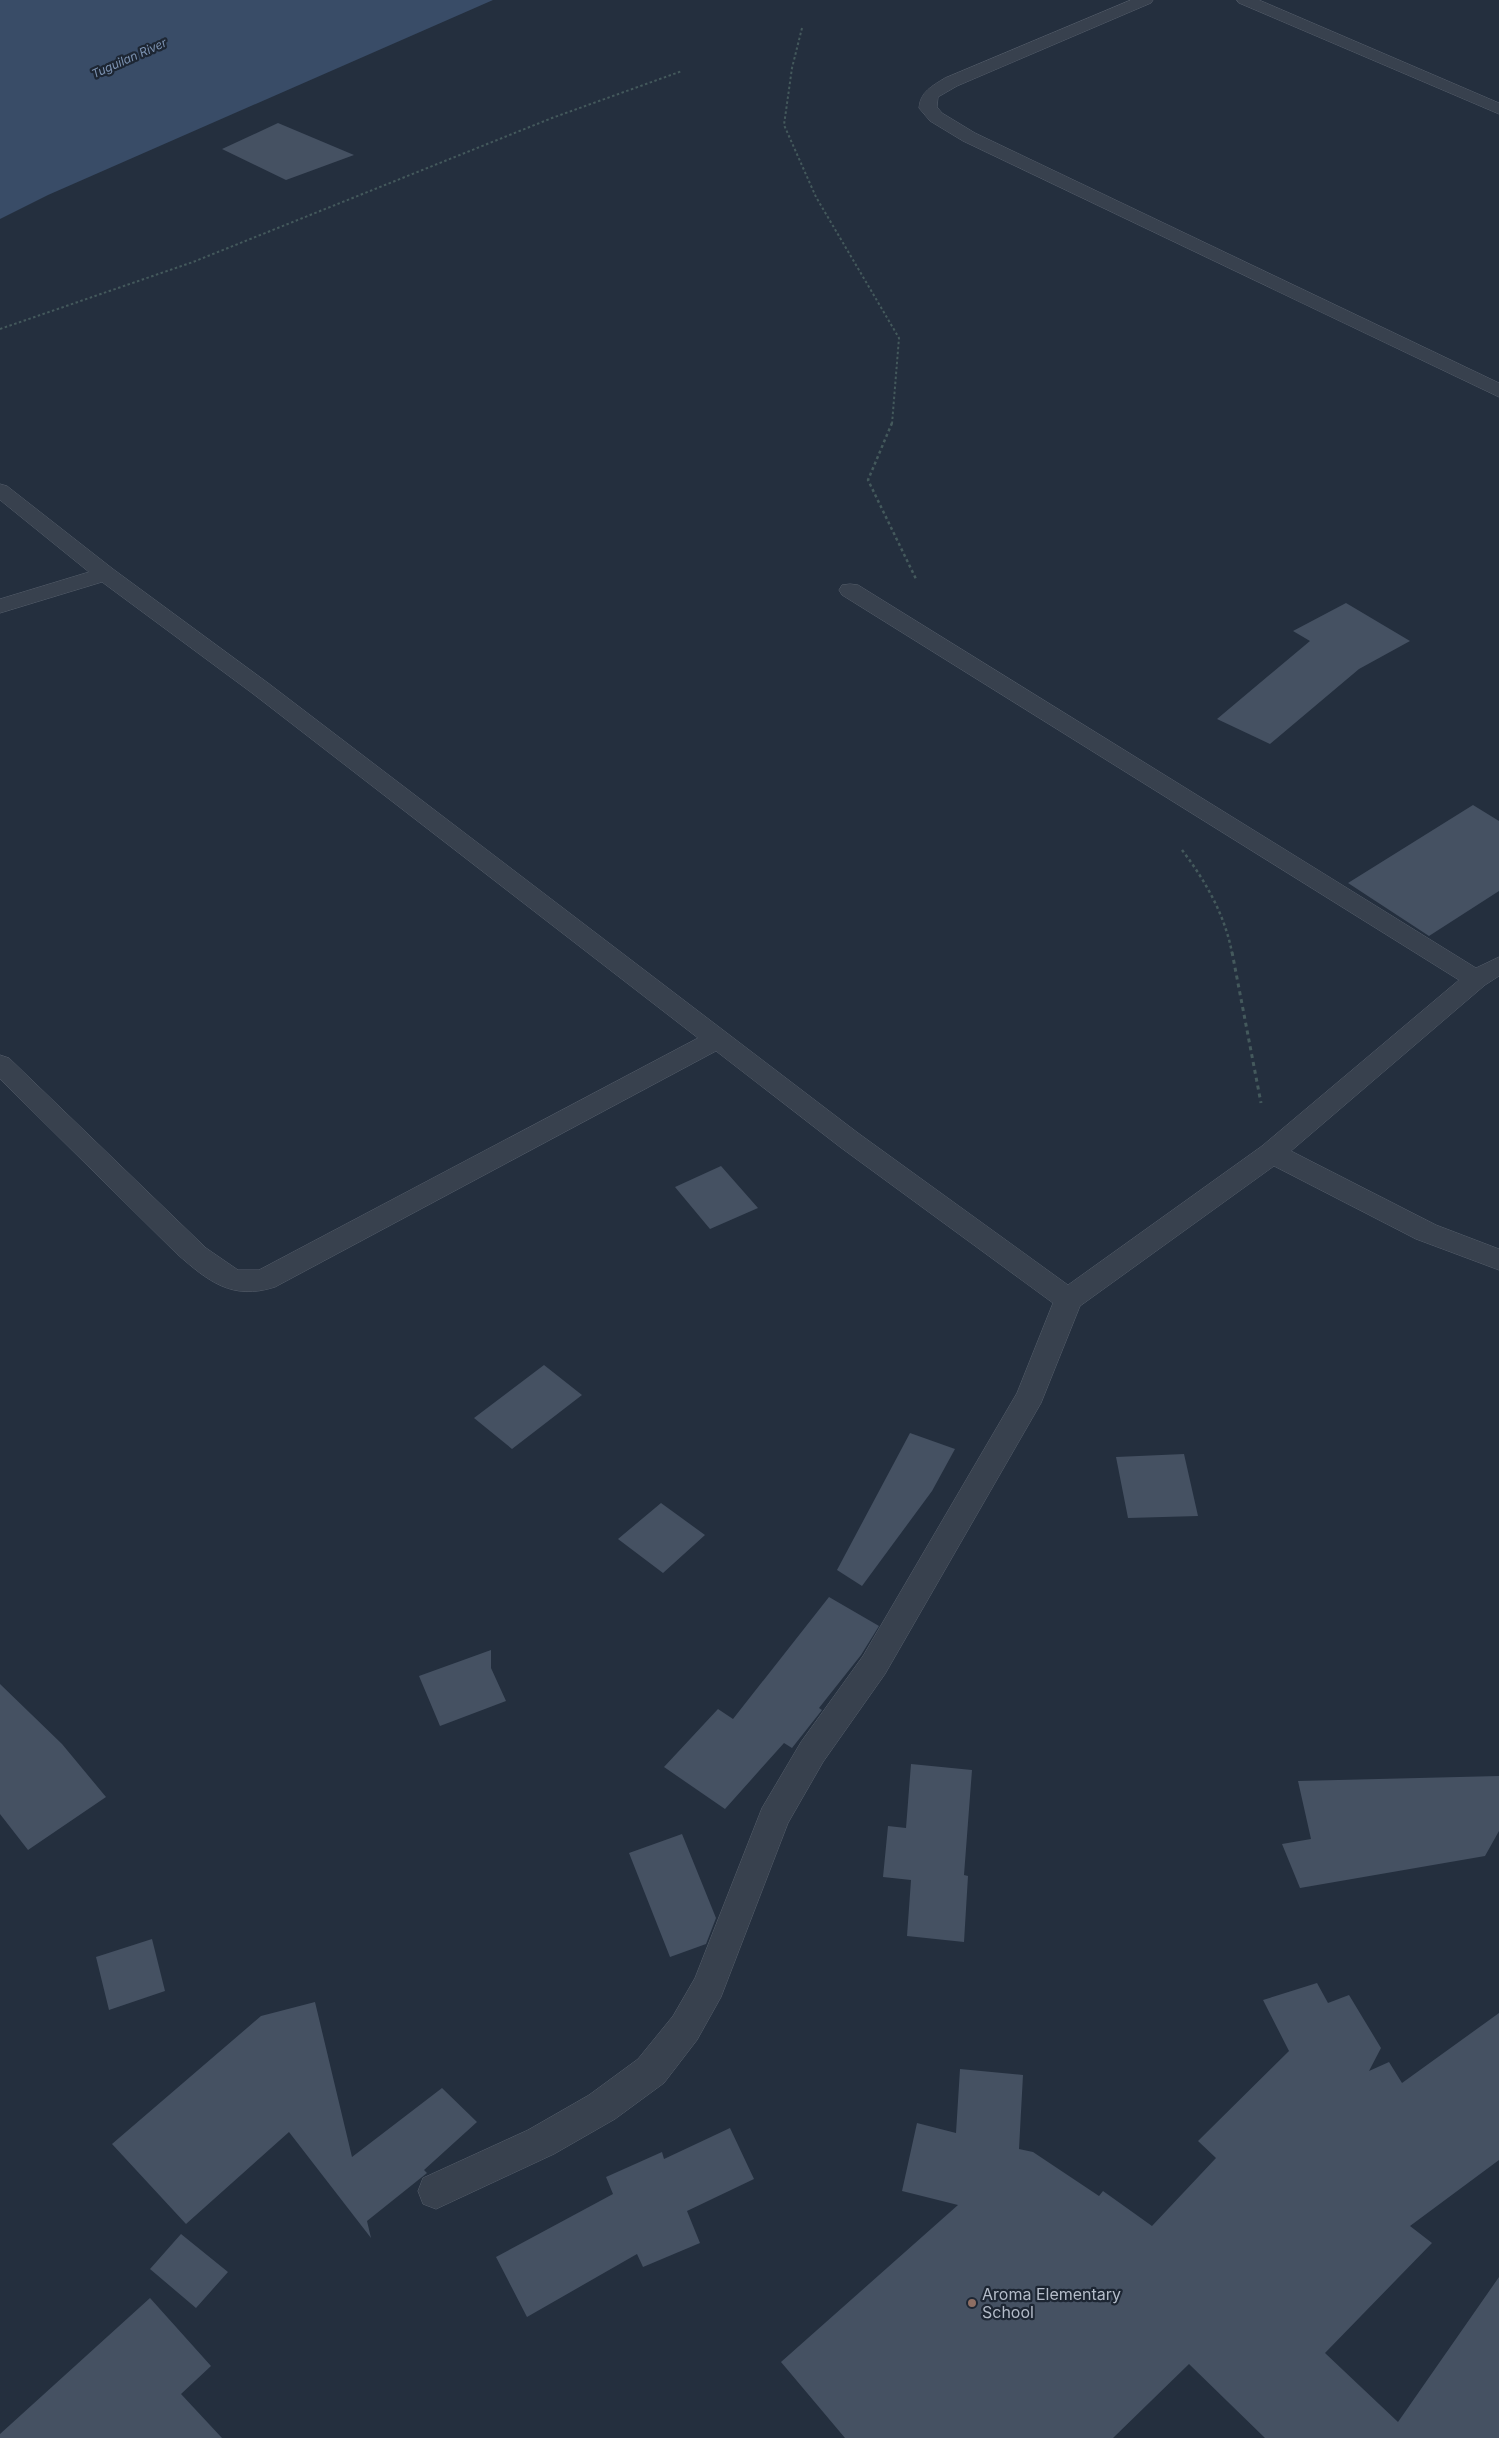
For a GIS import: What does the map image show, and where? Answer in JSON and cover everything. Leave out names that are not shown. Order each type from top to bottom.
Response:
[{"type":"street","points":[[1146,0],[951,82],[931,93],[927,101],[928,108],[936,117],[969,137],[1499,391]]},
{"type":"street","points":[[1245,0],[1499,110]]},
{"type":"street","points":[[0,490],[105,574],[260,688],[849,1140],[1068,1300]]},
{"type":"street","points":[[0,606],[105,574]]},
{"type":"street","points":[[850,590],[1476,979]]},
{"type":"street","points":[[436,2192],[540,2142],[602,2107],[651,2071],[685,2028],[709,1986],[774,1818],[812,1752],[874,1664],[1030,1395],[1068,1300],[1272,1153],[1476,979],[1499,965]]},
{"type":"street","points":[[0,1064],[187,1248],[212,1269],[234,1282],[249,1284],[265,1280],[717,1039]]},
{"type":"street","points":[[1272,1153],[1426,1232],[1499,1260]]},
{"type":"path","points":[[802,28],[792,68],[784,125],[816,197],[899,338],[892,428],[868,480],[920,586]]},
{"type":"path","points":[[0,329],[193,262],[552,118],[682,71]]},
{"type":"path","points":[[1178,844],[1201,875],[1228,933],[1272,1153]]},
{"type":"water","name":"Tuguilan River","points":[[0,0],[493,0],[48,195],[0,219]]},
{"type":"building","points":[[278,123],[354,155],[286,180],[222,149]]},
{"type":"building","points":[[1346,603],[1410,641],[1359,669],[1270,744],[1217,719],[1310,641],[1293,631]]},
{"type":"building","points":[[1473,805],[1499,821],[1499,891],[1429,936],[1348,883]]},
{"type":"building","points":[[721,1166],[758,1208],[710,1229],[675,1187]]},
{"type":"building","points":[[544,1365],[582,1395],[512,1449],[474,1418]]},
{"type":"building","points":[[910,1433],[955,1449],[932,1491],[862,1586],[837,1570]]},
{"type":"building","points":[[1184,1454],[1198,1516],[1128,1518],[1116,1457]]},
{"type":"building","points":[[661,1503],[705,1535],[663,1573],[618,1539]]},
{"type":"building","points":[[829,1597],[879,1626],[861,1655],[819,1708],[822,1710],[792,1748],[784,1743],[725,1809],[664,1767],[718,1709],[733,1719]]},
{"type":"building","points":[[491,1650],[491,1668],[506,1701],[440,1726],[419,1676]]},
{"type":"building","points":[[0,1684],[62,1744],[106,1797],[28,1850],[0,1814]]},
{"type":"building","points":[[911,1764],[972,1770],[964,1875],[968,1876],[964,1942],[907,1936],[911,1880],[883,1877],[888,1826],[906,1828]]},
{"type":"building","points":[[1499,1776],[1499,1831],[1485,1856],[1300,1888],[1282,1844],[1311,1839],[1298,1781]]},
{"type":"building","points":[[682,1834],[716,1918],[706,1944],[670,1957],[629,1853]]},
{"type":"building","points":[[152,1939],[165,1991],[109,2010],[96,1957]]},
{"type":"building","points":[[1317,1983],[1328,2003],[1349,1995],[1381,2048],[1369,2071],[1389,2062],[1402,2083],[1499,2013],[1499,2160],[1410,2226],[1432,2243],[1325,2353],[1398,2422],[1499,2277],[1499,2438],[1265,2438],[1189,2364],[1113,2438],[845,2438],[781,2362],[958,2205],[902,2191],[917,2123],[956,2133],[960,2069],[1023,2075],[1019,2149],[1033,2152],[1099,2196],[1103,2191],[1152,2226],[1216,2158],[1198,2141],[1289,2051],[1263,2000]]},
{"type":"building","points":[[315,2002],[352,2157],[442,2088],[477,2122],[424,2170],[427,2173],[367,2221],[371,2238],[289,2132],[186,2224],[112,2144],[261,2016]]},
{"type":"building","points":[[730,2128],[754,2179],[687,2211],[700,2243],[643,2267],[637,2254],[527,2317],[496,2257],[613,2194],[606,2177],[662,2152],[664,2159]]},
{"type":"building","points":[[181,2234],[228,2272],[196,2308],[150,2269]]},
{"type":"building","points":[[150,2298],[211,2366],[181,2394],[222,2438],[0,2438],[0,2434]]},
{"type":"place","name":"Aroma Elementary School","points":[[972,2303]]}]
